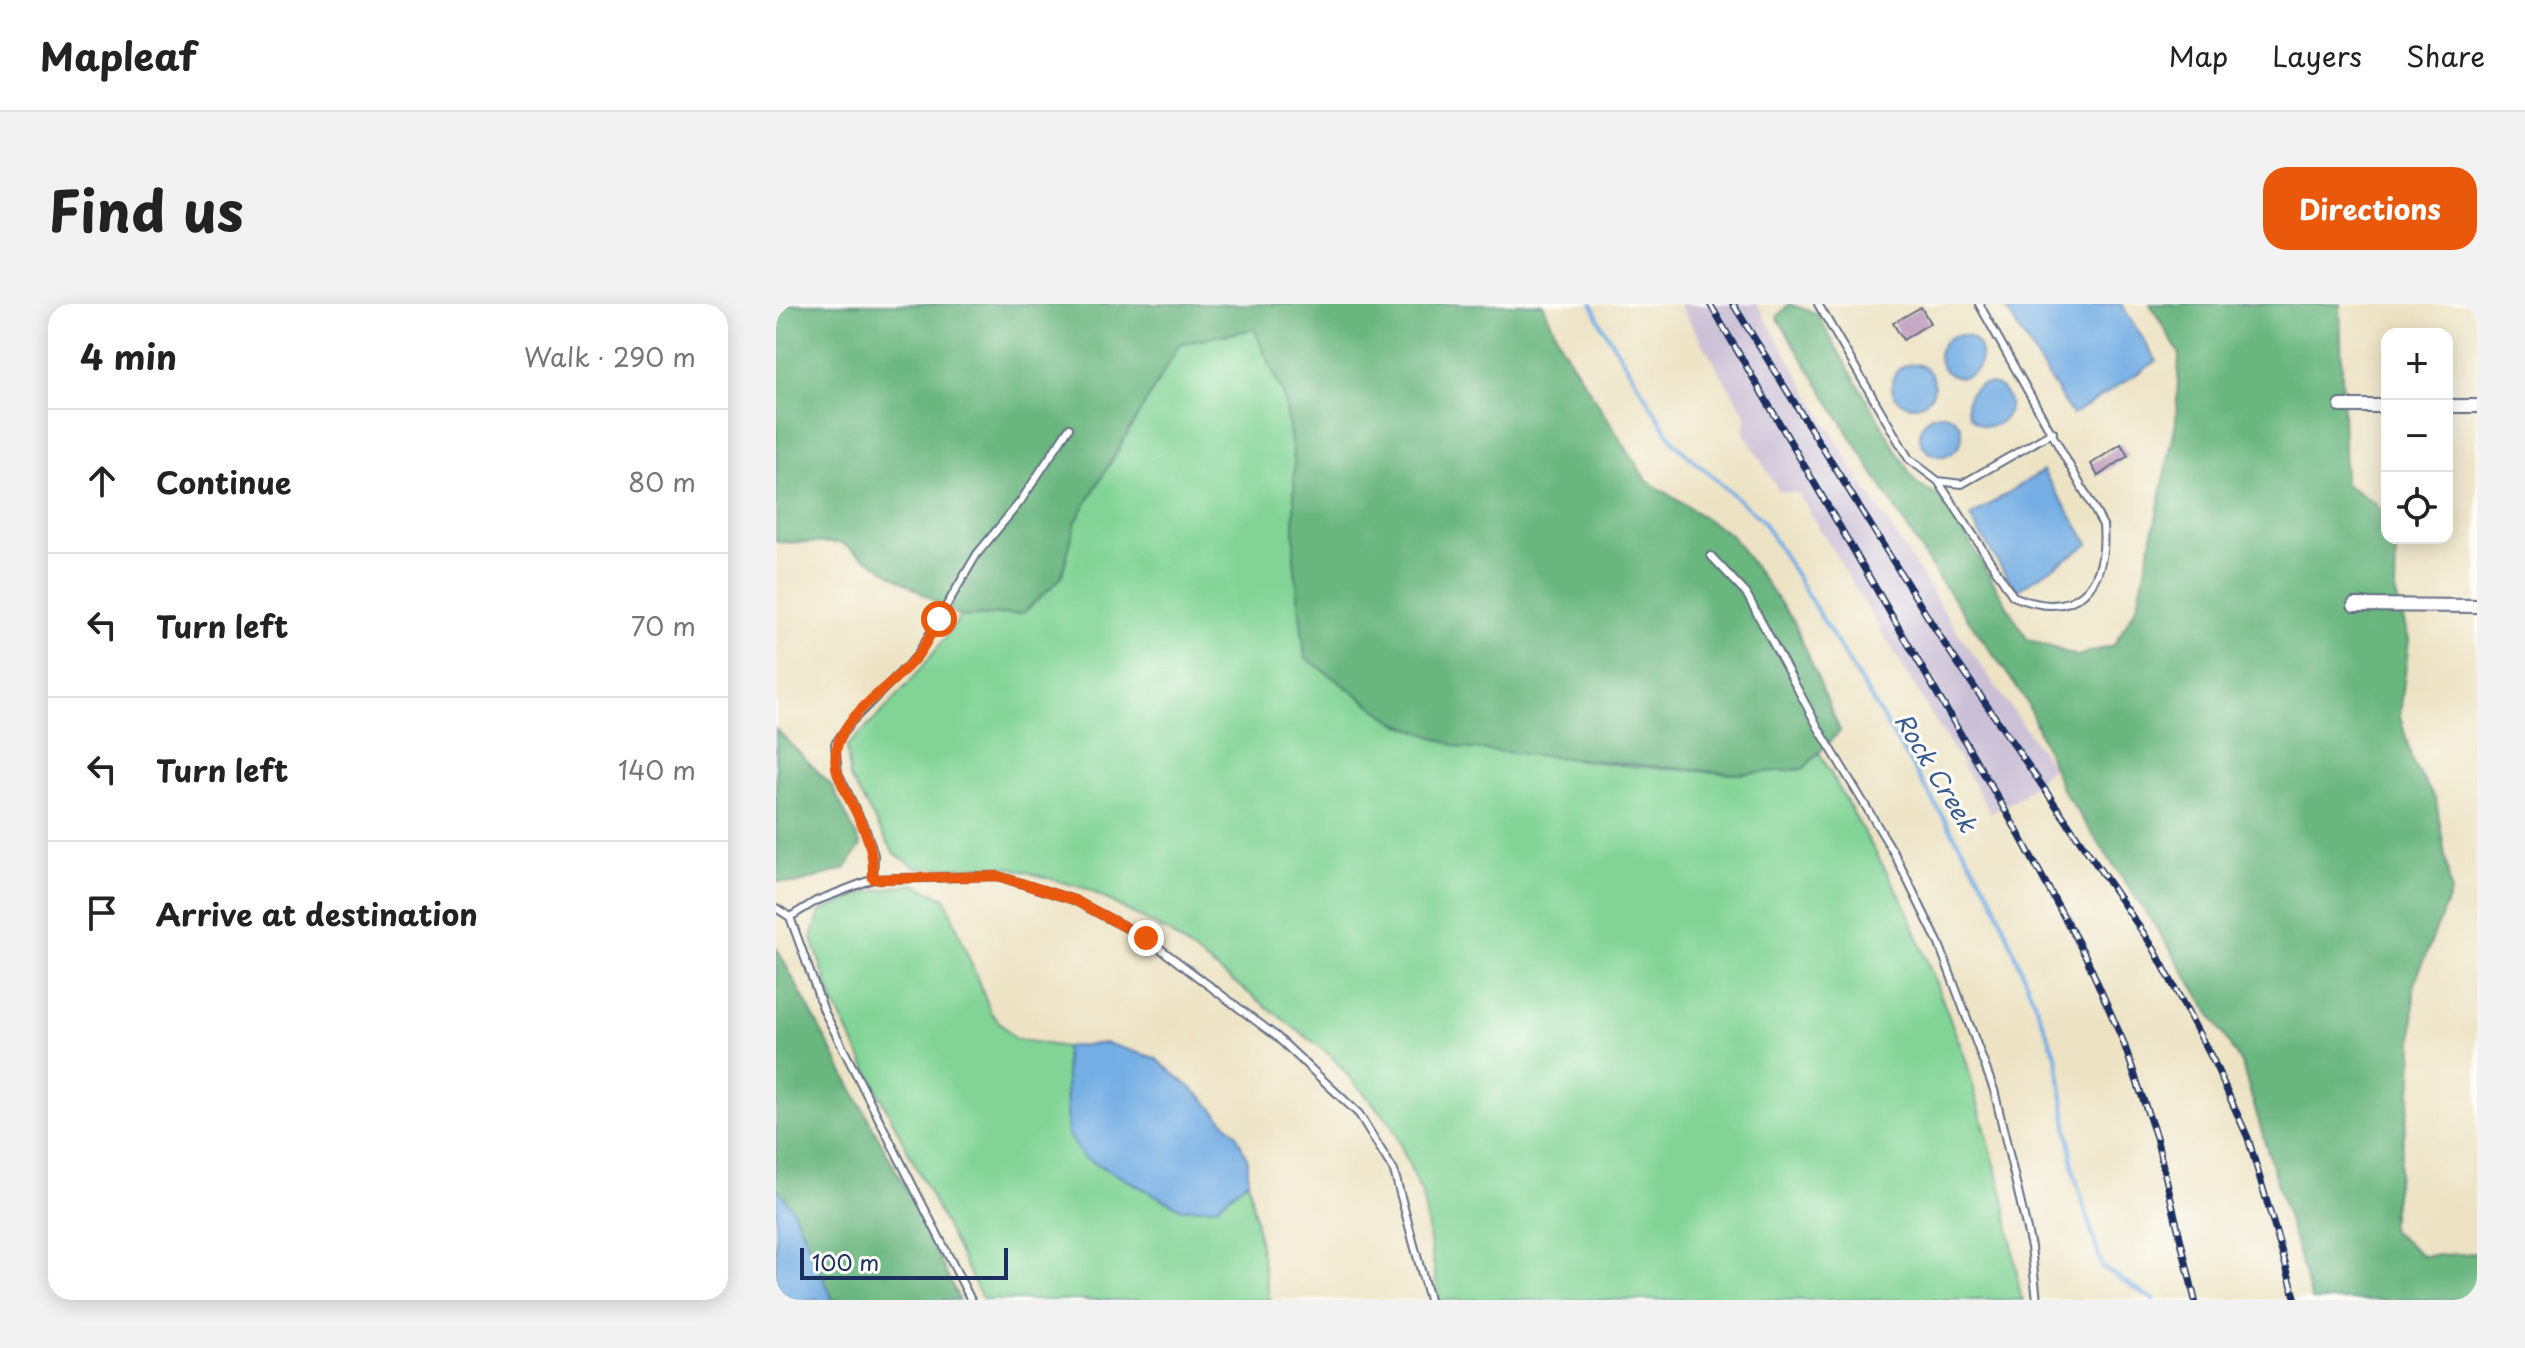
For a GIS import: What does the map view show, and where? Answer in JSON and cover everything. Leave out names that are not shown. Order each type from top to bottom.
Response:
[{"type":"street","points":[[2341,406],[2381,406]]},
{"type":"street","points":[[2453,406],[2477,406]]},
{"type":"street","points":[[2354,605],[2477,606]]},
{"type":"lane","points":[[1818,304],[1909,459],[1938,481],[2013,596],[2034,605],[2057,608],[2083,595],[2098,574],[2105,547],[2103,525],[1979,304]]},
{"type":"lane","points":[[873,879],[874,855],[867,833],[838,773],[835,744],[851,722],[916,657],[977,554],[1020,502],[1069,428]]},
{"type":"lane","points":[[1938,481],[1962,484],[2053,432]]},
{"type":"lane","points":[[1711,556],[1746,593],[1819,729],[1894,853],[1939,944],[1994,1090],[2031,1247],[2037,1300]]},
{"type":"lane","points":[[790,917],[816,901],[873,879],[998,876],[1074,900],[1146,938],[1265,1027],[1359,1114],[1394,1171],[1429,1300]]},
{"type":"lane","points":[[776,908],[790,917],[824,1011],[971,1300]]},
{"type":"shaded area","points":[[1679,304],[1757,304],[1849,462],[1955,628],[2052,767],[2022,796],[1991,813],[1798,493],[1779,491],[1743,431],[1747,417]]},
{"type":"green space","points":[[776,304],[1543,304],[1562,347],[1646,480],[1731,535],[1794,622],[1840,731],[1803,769],[1737,774],[1462,748],[1396,723],[1305,657],[1294,558],[1294,460],[1284,396],[1254,329],[1180,344],[1076,521],[1061,578],[1023,613],[960,617],[841,543],[776,542]]},
{"type":"green space","points":[[1789,304],[1816,313],[1915,482],[1945,501],[2027,639],[2077,656],[2114,645],[2138,604],[2176,423],[2179,353],[2150,304],[2340,304],[2345,484],[2381,510],[2381,544],[2396,544],[2395,591],[2409,639],[2400,716],[2413,764],[2436,800],[2451,892],[2414,984],[2412,1081],[2390,1229],[2423,1256],[2477,1253],[2477,1300],[2312,1300],[2242,1065],[2167,944],[2062,789],[2026,700],[1937,576],[1777,317]]},
{"type":"green space","points":[[1255,329],[1284,396],[1294,460],[1294,559],[1305,657],[1396,723],[1557,757],[1737,774],[1803,769],[1819,753],[1904,903],[1965,1057],[2003,1194],[2021,1298],[2025,1300],[1439,1300],[1423,1196],[1390,1122],[1329,1054],[1168,932],[1087,889],[1005,866],[917,868],[894,853],[850,778],[847,746],[907,685],[960,617],[1023,613],[1061,578],[1076,521],[1180,343]]},
{"type":"green space","points":[[776,729],[832,786],[861,845],[845,869],[795,884],[776,881]]},
{"type":"green space","points":[[914,884],[945,898],[991,1013],[1015,1039],[1065,1047],[1068,1134],[1216,1207],[1248,1180],[1270,1300],[983,1300],[832,1000],[812,938],[820,912],[868,892]]},
{"type":"green space","points":[[776,947],[905,1187],[959,1300],[833,1300],[793,1210],[776,1186]]},
{"type":"water","points":[[2003,304],[2121,304],[2157,361],[2072,415]]},
{"type":"water","points":[[1960,335],[1975,341],[1981,356],[1975,371],[1960,377],[1945,371],[1939,356],[1945,341]]},
{"type":"water","points":[[1913,364],[1928,370],[1934,385],[1928,400],[1913,406],[1898,400],[1892,385],[1898,370]]},
{"type":"water","points":[[1988,384],[2003,390],[2009,405],[2003,420],[1988,426],[1973,420],[1967,405],[1973,390]]},
{"type":"water","points":[[1941,414],[1956,420],[1962,435],[1956,450],[1941,456],[1926,450],[1920,435],[1926,420]]},
{"type":"water","points":[[2043,471],[2089,544],[2016,591],[1970,517]]},
{"type":"water","points":[[1106,1043],[1155,1058],[1203,1098],[1236,1134],[1248,1160],[1248,1180],[1216,1207],[1182,1209],[1083,1157],[1068,1134],[1065,1047]]},
{"type":"water","points":[[776,1186],[793,1210],[833,1300],[776,1300]]},
{"type":"building","points":[[1921,307],[1930,323],[1903,340],[1893,323]]},
{"type":"building","points":[[2121,444],[2128,456],[2098,476],[2091,464]]},
{"type":"waterway","name":"Rock Creek","points":[[1592,304],[1602,326],[1675,444],[1762,520],[1992,897],[2057,1058],[2074,1173],[2102,1267],[2154,1300]]},
{"type":"railway","points":[[1710,304],[2016,829],[2086,957],[2123,1041],[2156,1137],[2195,1300]]},
{"type":"railway","points":[[1733,304],[1944,643],[2153,947],[2214,1062],[2248,1138],[2296,1300]]},
{"type":"route","points":[[939,619],[916,657],[851,722],[835,744],[838,773],[867,833],[874,855],[873,879],[998,876],[1074,900],[1146,938]]}]
